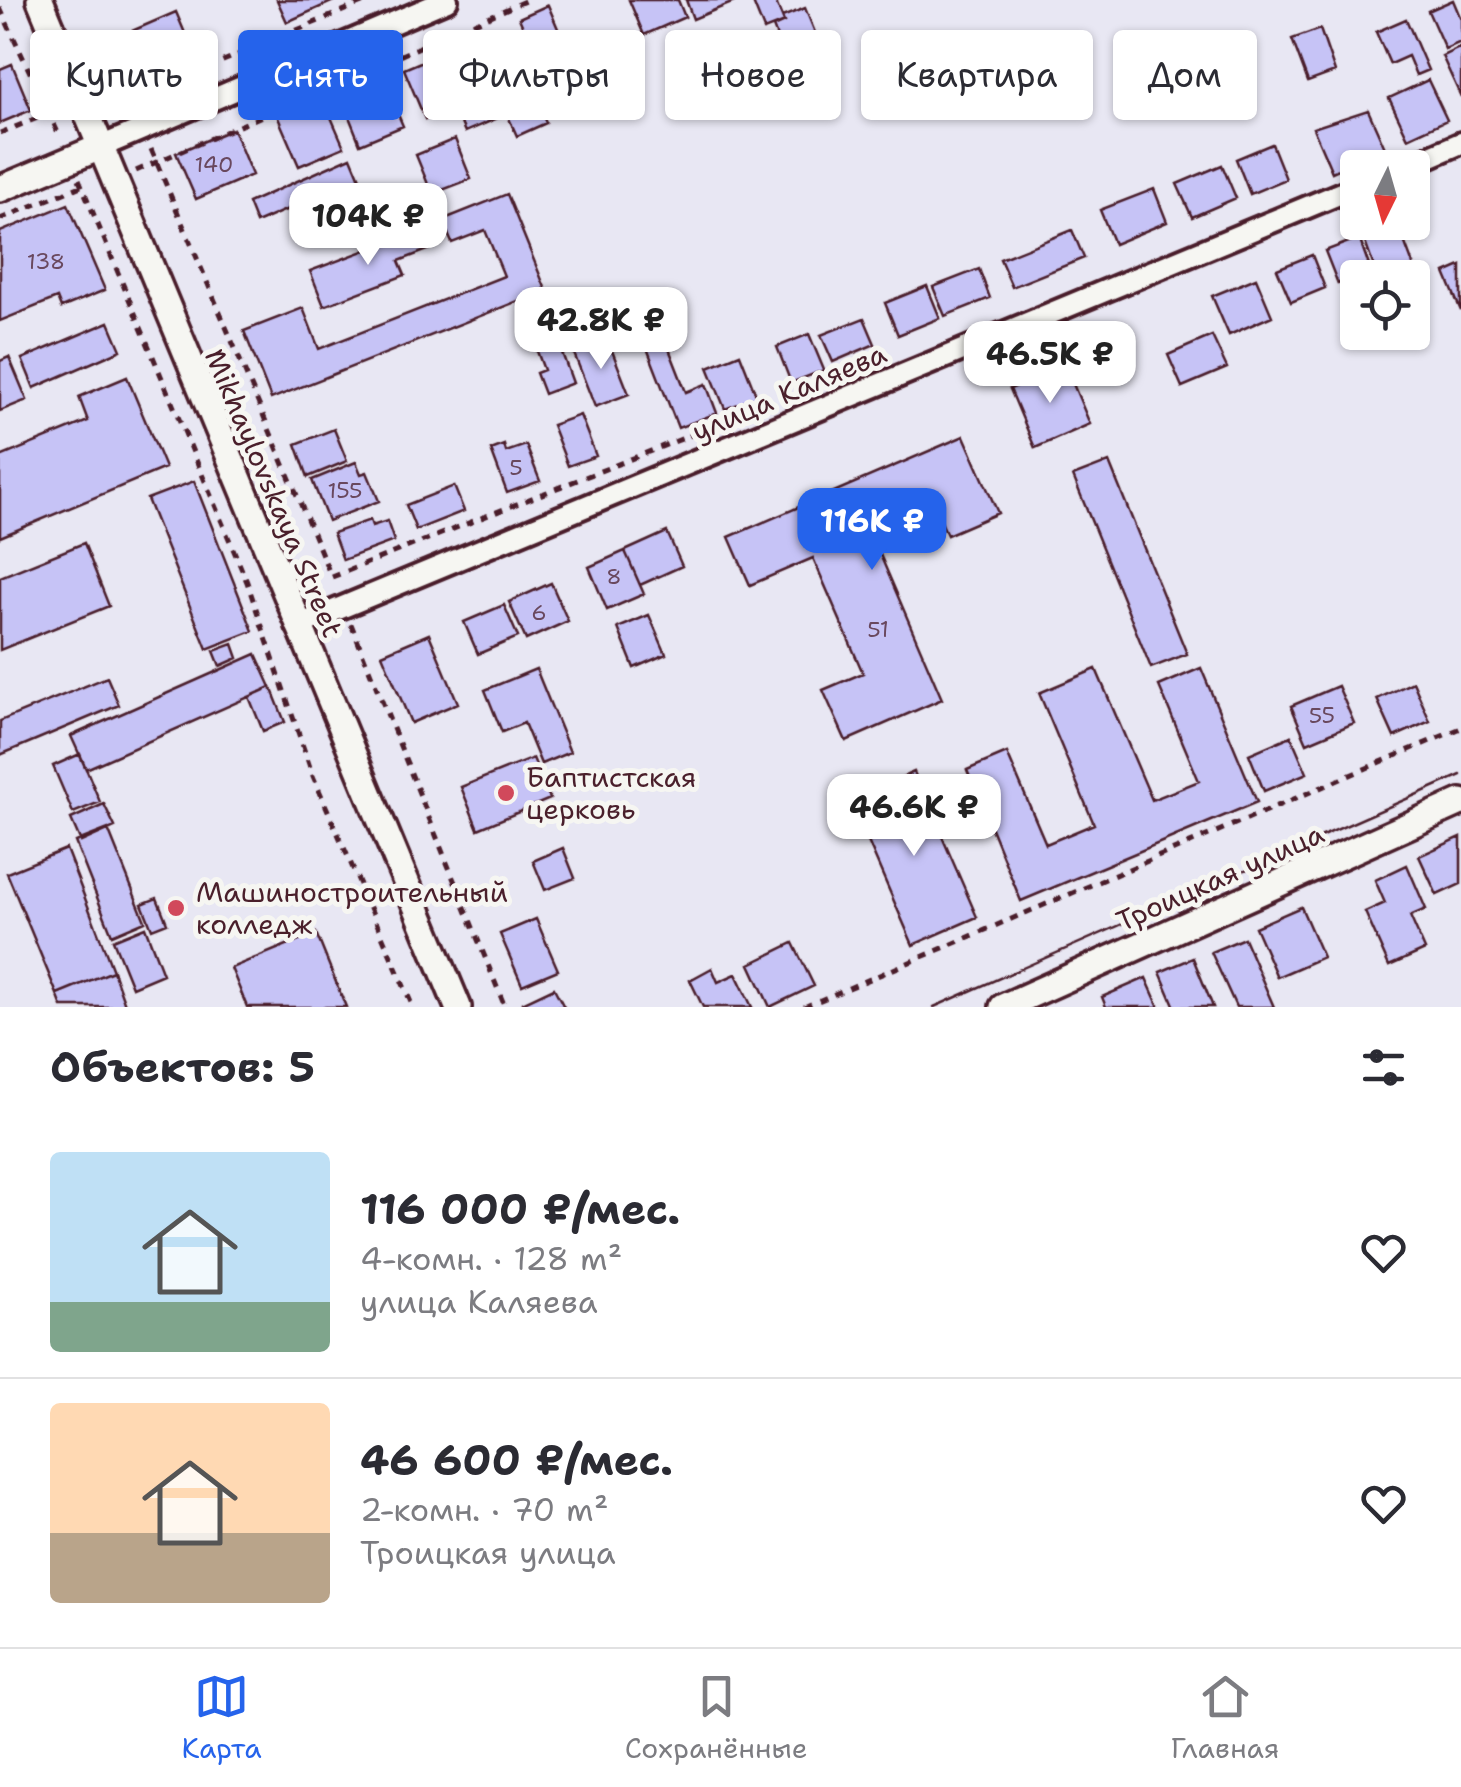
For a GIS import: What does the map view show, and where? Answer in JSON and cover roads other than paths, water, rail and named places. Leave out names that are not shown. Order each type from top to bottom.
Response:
[{"type":"street","name":"Mikhaylovskaya Street","points":[[40,0],[112,182],[458,1007]]},
{"type":"street","points":[[0,189],[447,0]]},
{"type":"street","points":[[1430,156],[1461,143]]},
{"type":"street","name":"улица Каляева","points":[[297,626],[1340,193]]},
{"type":"street","name":"Троицкая улица","points":[[1003,1007],[1461,802]]},
{"type":"tram line","points":[[934,1007],[1461,775]]},
{"type":"place","name":"Баптистская церковь","points":[[506,793]]},
{"type":"place","name":"Машиностроительный колледж","points":[[176,908]]}]
